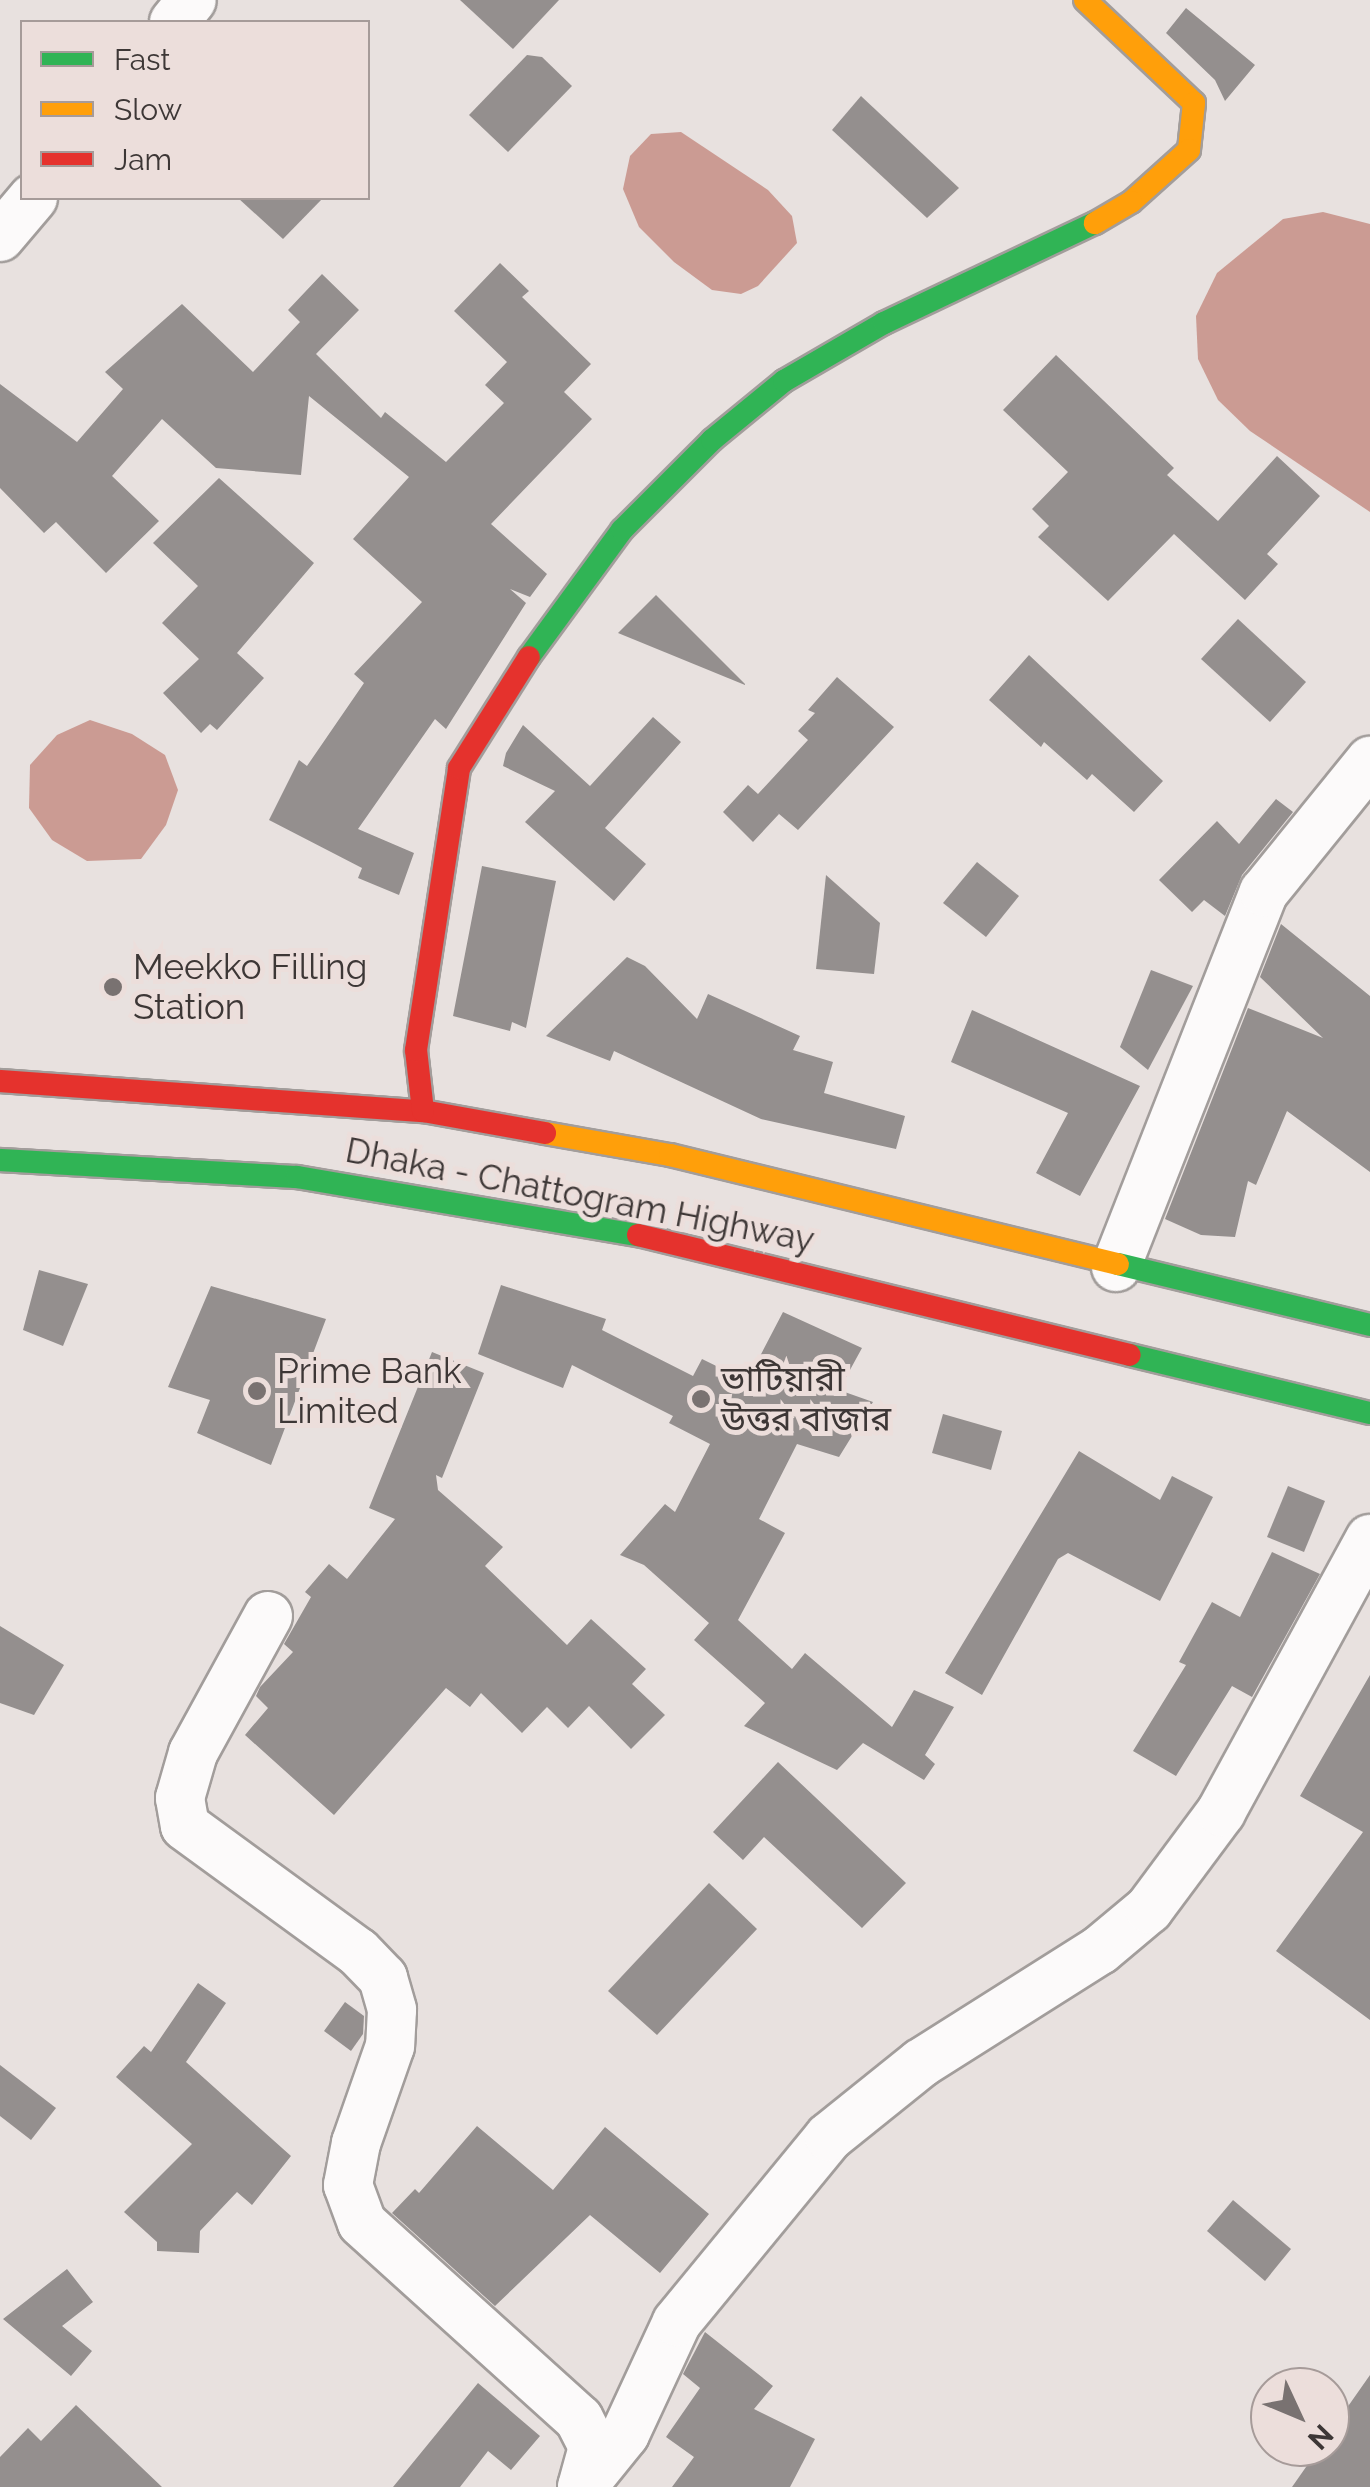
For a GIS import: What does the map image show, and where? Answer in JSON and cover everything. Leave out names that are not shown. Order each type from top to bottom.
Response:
[{"type":"main road","points":[[422,1111],[416,1050],[459,768],[558,610],[622,530],[712,440],[784,380],[884,324],[1066,241],[1131,202],[1188,150],[1194,102],[1085,0]]},
{"type":"main road","name":"Dhaka - Chattogram Highway","points":[[0,1081],[422,1111],[766,1174],[1116,1267],[1370,1325]]},
{"type":"main road","name":"Dhaka - Chattogram Highway","points":[[0,1160],[297,1177],[621,1231],[1370,1414]]},
{"type":"street","points":[[176,20],[192,0]]},
{"type":"street","points":[[0,237],[31,200]]},
{"type":"street","points":[[1116,1267],[1264,892],[1370,761]]},
{"type":"street","points":[[268,1616],[193,1753],[180,1798],[185,1826],[358,1952],[382,1978],[392,2010],[390,2046],[356,2143],[348,2185],[362,2223],[579,2419],[593,2448],[582,2487],[625,2434],[676,2322],[829,2137],[921,2062],[1100,1950],[1150,1909],[1221,1812],[1370,1540]]},
{"type":"shaded area","points":[[681,132],[768,190],[792,216],[797,243],[758,286],[741,294],[712,290],[674,262],[639,227],[623,189],[630,156],[651,134]]},
{"type":"shaded area","points":[[1323,212],[1370,224],[1370,512],[1250,431],[1218,400],[1198,359],[1196,316],[1217,273],[1283,219]]},
{"type":"shaded area","points":[[90,720],[132,734],[165,755],[178,790],[166,825],[141,859],[87,861],[52,840],[29,808],[30,765],[57,735]]},
{"type":"building","points":[[460,0],[559,0],[513,49]]},
{"type":"building","points":[[1186,8],[1255,65],[1225,101],[1215,80],[1166,33]]},
{"type":"building","points":[[527,55],[542,57],[572,86],[508,152],[469,115]]},
{"type":"building","points":[[861,96],[959,188],[927,218],[832,130]]},
{"type":"building","points":[[240,200],[321,200],[283,239]]},
{"type":"building","points":[[500,263],[529,291],[522,297],[591,364],[564,392],[592,419],[491,524],[547,574],[530,597],[510,589],[526,603],[446,729],[435,719],[358,829],[414,853],[399,895],[358,878],[362,868],[269,820],[299,760],[307,766],[364,683],[354,674],[422,602],[353,539],[409,477],[309,396],[301,475],[216,468],[162,419],[112,476],[159,521],[106,573],[56,522],[44,533],[0,488],[0,384],[77,442],[123,389],[105,372],[182,304],[253,372],[300,322],[288,310],[322,274],[359,310],[316,354],[381,418],[385,412],[446,462],[504,403],[485,385],[507,362],[454,311]]},
{"type":"building","points":[[1056,355],[1174,468],[1167,475],[1218,521],[1277,456],[1320,496],[1267,554],[1278,564],[1245,600],[1174,534],[1108,601],[1038,537],[1049,526],[1032,509],[1068,472],[1003,410]]},
{"type":"building","points":[[219,478],[314,563],[237,653],[264,678],[217,730],[210,724],[201,733],[163,693],[199,659],[162,623],[198,586],[153,543]]},
{"type":"building","points":[[656,595],[745,684],[745,685],[618,633]]},
{"type":"building","points":[[1238,619],[1306,682],[1270,722],[1201,659]]},
{"type":"building","points":[[1029,655],[1163,781],[1134,812],[1092,774],[1087,780],[1044,742],[1041,747],[989,700]]},
{"type":"building","points":[[837,677],[894,727],[798,830],[772,808],[779,814],[753,842],[723,812],[748,785],[758,794],[808,740],[798,731],[815,713],[808,710]]},
{"type":"building","points":[[653,717],[681,742],[605,828],[646,864],[614,901],[525,822],[555,791],[503,766],[506,753],[523,725],[590,786]]},
{"type":"building","points":[[1276,799],[1293,812],[1242,875],[1225,916],[1204,900],[1192,912],[1159,880],[1217,821],[1239,844]]},
{"type":"building","points":[[977,862],[1019,896],[986,937],[943,903]]},
{"type":"building","points":[[482,866],[556,881],[526,1028],[512,1022],[510,1031],[453,1016]]},
{"type":"building","points":[[826,875],[880,923],[874,974],[816,969]]},
{"type":"building","points":[[1281,924],[1370,996],[1370,1172],[1287,1111],[1256,1185],[1248,1181],[1235,1237],[1201,1235],[1165,1219],[1248,1008],[1323,1038],[1260,977]]},
{"type":"building","points":[[627,957],[645,966],[697,1019],[708,994],[800,1036],[793,1050],[833,1062],[824,1093],[905,1116],[896,1149],[761,1119],[614,1051],[610,1061],[546,1036]]},
{"type":"building","points":[[1151,970],[1193,986],[1148,1070],[1120,1047]]},
{"type":"building","points":[[972,1010],[1140,1086],[1080,1196],[1036,1173],[1068,1113],[951,1062]]},
{"type":"building","points":[[39,1270],[88,1284],[63,1346],[23,1330]]},
{"type":"building","points":[[501,1285],[606,1319],[602,1330],[693,1376],[702,1359],[747,1381],[783,1312],[862,1348],[839,1390],[873,1402],[839,1457],[797,1444],[759,1519],[785,1533],[738,1620],[792,1669],[805,1653],[892,1727],[914,1690],[954,1707],[925,1755],[935,1764],[924,1780],[863,1743],[837,1770],[744,1726],[765,1703],[694,1640],[709,1623],[644,1565],[620,1555],[665,1504],[675,1512],[710,1444],[669,1423],[673,1416],[572,1365],[563,1388],[478,1354]]},
{"type":"building","name":"Prime Bank Limited","points":[[211,1286],[326,1319],[271,1465],[197,1433],[210,1400],[168,1387]]},
{"type":"building","points":[[432,1352],[484,1373],[442,1478],[436,1475],[438,1490],[503,1547],[485,1566],[567,1645],[591,1619],[646,1669],[632,1684],[665,1715],[631,1749],[589,1706],[568,1728],[547,1707],[522,1733],[481,1693],[470,1707],[446,1688],[334,1815],[245,1735],[268,1708],[256,1696],[260,1687],[293,1652],[284,1644],[311,1597],[305,1592],[329,1564],[347,1579],[395,1519],[369,1508]]},
{"type":"building","points":[[943,1414],[1002,1431],[991,1470],[932,1453]]},
{"type":"building","points":[[1079,1451],[1160,1500],[1172,1476],[1213,1497],[1160,1601],[1068,1553],[1058,1559],[982,1695],[945,1673]]},
{"type":"building","points":[[1288,1486],[1325,1501],[1304,1552],[1267,1537]]},
{"type":"building","points":[[1272,1552],[1320,1574],[1252,1697],[1232,1686],[1176,1776],[1133,1751],[1186,1665],[1179,1662],[1212,1602],[1240,1617]]},
{"type":"building","points":[[0,1626],[64,1665],[34,1715],[0,1703]]},
{"type":"building","points":[[1370,1675],[1370,2020],[1276,1951],[1363,1832],[1300,1796]]},
{"type":"building","points":[[778,1762],[906,1883],[862,1928],[764,1837],[743,1860],[713,1832]]},
{"type":"building","points":[[709,1883],[757,1929],[657,2035],[608,1991]]},
{"type":"building","points":[[198,1983],[226,2003],[186,2062],[291,2156],[252,2205],[237,2192],[200,2231],[199,2253],[157,2251],[157,2242],[124,2212],[192,2144],[116,2077],[144,2046],[151,2052]]},
{"type":"building","points":[[345,2002],[364,2016],[363,2034],[351,2051],[324,2031]]},
{"type":"building","points":[[0,2065],[56,2108],[31,2140],[0,2116]]},
{"type":"building","points":[[477,2126],[553,2190],[605,2127],[709,2214],[660,2273],[590,2215],[495,2306],[392,2213],[415,2189],[419,2193]]},
{"type":"building","points":[[1233,2200],[1291,2249],[1265,2281],[1207,2231]]},
{"type":"building","points":[[67,2269],[93,2302],[62,2326],[92,2351],[71,2376],[3,2319]]},
{"type":"building","points":[[705,2332],[773,2386],[754,2409],[815,2439],[790,2487],[672,2487],[694,2457],[666,2437],[700,2388],[683,2374]]},
{"type":"building","points":[[1370,2375],[1370,2487],[1292,2487],[1306,2467],[1350,2467],[1350,2404]]},
{"type":"building","points":[[478,2383],[540,2436],[511,2470],[488,2451],[460,2487],[393,2487]]},
{"type":"building","points":[[76,2405],[162,2487],[0,2487],[0,2457],[28,2428],[41,2441]]},
{"type":"traffic: fast","points":[[529,657],[622,530],[712,440],[784,381],[884,323],[1095,223]]},
{"type":"traffic: fast","points":[[0,1160],[297,1177],[638,1235]]},
{"type":"traffic: fast","points":[[1118,1264],[1370,1325]]},
{"type":"traffic: fast","points":[[1130,1355],[1370,1413]]},
{"type":"traffic: slow","points":[[1085,0],[1194,103],[1189,150],[1131,202],[1095,223]]},
{"type":"traffic: slow","points":[[545,1133],[670,1155],[1118,1264]]},
{"type":"traffic: jam","points":[[423,1111],[416,1050],[459,768],[529,657]]},
{"type":"traffic: jam","points":[[0,1081],[423,1111],[545,1133]]},
{"type":"traffic: jam","points":[[638,1235],[1130,1355]]},
{"type":"place","name":"Meekko Filling Station","points":[[113,987]]},
{"type":"place","name":"Prime Bank Limited","points":[[257,1391]]},
{"type":"place","name":"ভাটিয়ারী উত্তর বাজার","points":[[701,1399]]}]
